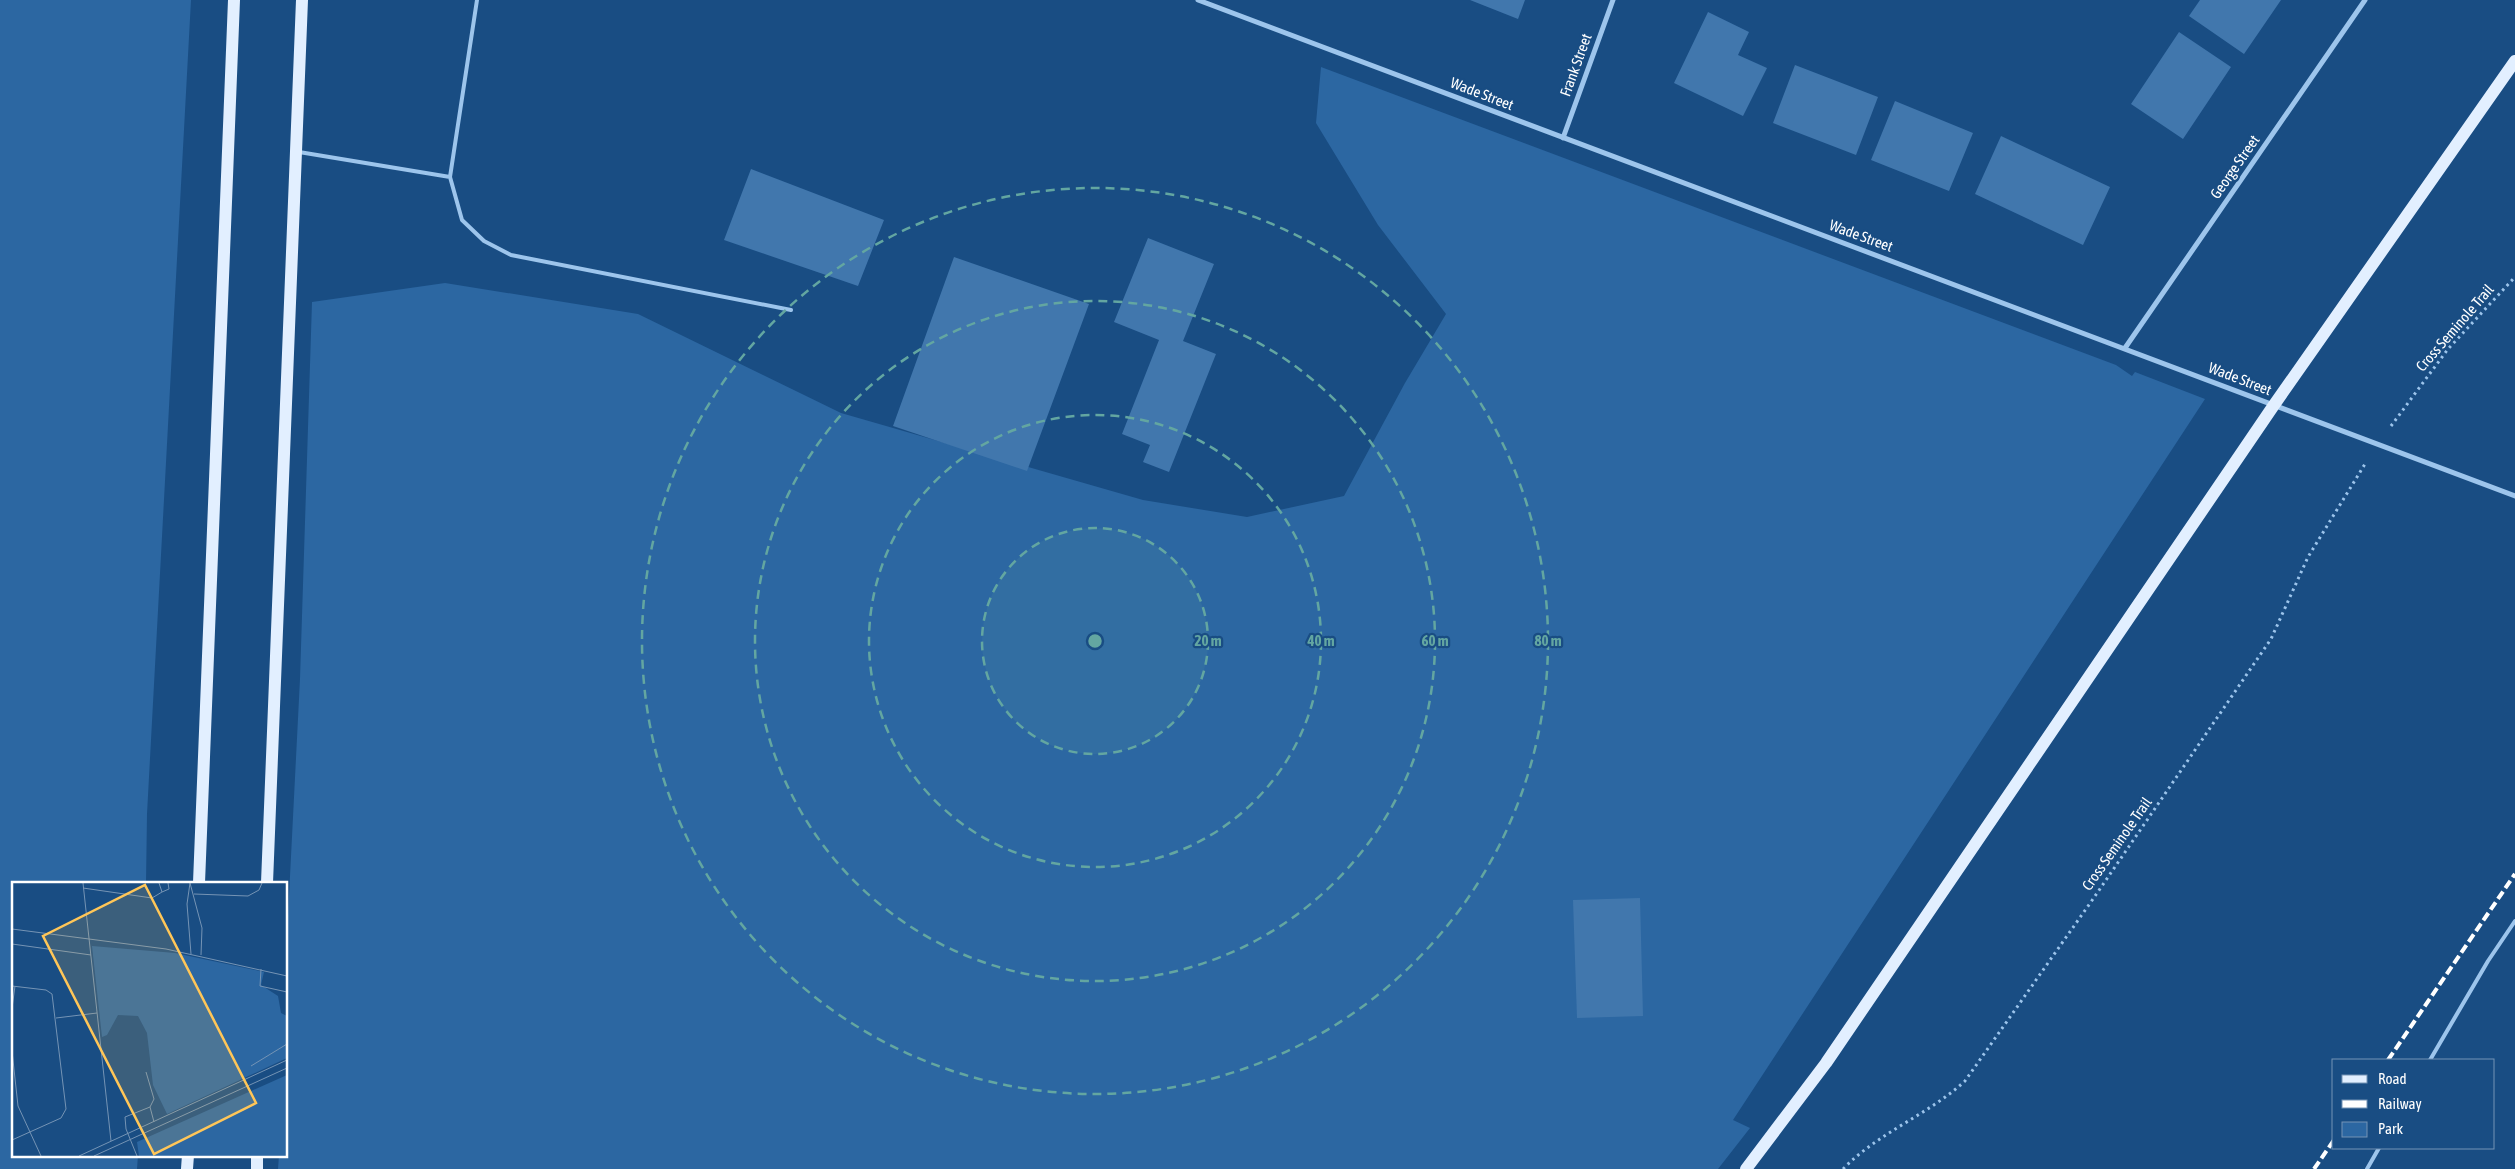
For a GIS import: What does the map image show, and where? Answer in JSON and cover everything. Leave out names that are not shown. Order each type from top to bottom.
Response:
[{"type":"main road","points":[[199,882],[234,0]]},
{"type":"main road","points":[[268,882],[302,0]]},
{"type":"main road","points":[[1746,1169],[1826,1063],[2274,405],[2515,60]]},
{"type":"main road","points":[[188,1156],[188,1169]]},
{"type":"main road","points":[[257,1156],[257,1169]]},
{"type":"street","name":"Wade Street","points":[[1198,0],[2515,496]]},
{"type":"street","name":"Frank Street","points":[[1563,138],[1613,0]]},
{"type":"street","name":"George Street","points":[[2125,348],[2365,0]]},
{"type":"lane","points":[[477,0],[450,177],[462,220],[484,241],[511,255],[791,310]]},
{"type":"lane","points":[[295,152],[450,177]]},
{"type":"lane","points":[[2431,1059],[2488,961],[2515,921]]},
{"type":"lane","points":[[2367,1169],[2378,1149]]},
{"type":"path","name":"Cross Seminole Trail","points":[[2412,395],[2448,349],[2515,276]]},
{"type":"path","name":"Cross Seminole Trail","points":[[1843,1169],[1860,1152],[1945,1099],[1965,1081],[2093,899],[2271,639],[2308,558],[2352,484]]},
{"type":"green space","points":[[0,0],[191,0],[147,814],[146,882],[12,882],[12,1156],[138,1156],[137,1169],[0,1169]]},
{"type":"green space","points":[[1321,67],[2116,365],[2132,376],[2135,372],[2205,399],[1733,1120],[1750,1128],[1718,1169],[278,1169],[279,1156],[288,1156],[288,916],[300,679],[312,302],[445,283],[638,314],[841,413],[1143,500],[1247,517],[1344,496],[1405,383],[1446,314],[1378,225],[1316,123]]},
{"type":"building","points":[[1470,0],[1525,0],[1518,19]]},
{"type":"building","points":[[2200,0],[2281,0],[2244,54],[2189,16]]},
{"type":"building","points":[[1708,12],[1749,32],[1738,55],[1767,68],[1743,116],[1674,83]]},
{"type":"building","points":[[2179,32],[2231,67],[2183,139],[2131,104]]},
{"type":"building","points":[[1795,65],[1878,97],[1856,155],[1773,123]]},
{"type":"building","points":[[1895,101],[1973,133],[1949,191],[1871,160]]},
{"type":"building","points":[[2001,136],[2110,187],[2083,245],[1975,194]]},
{"type":"building","points":[[751,169],[884,220],[858,286],[724,240]]},
{"type":"building","points":[[1148,238],[1214,264],[1183,341],[1216,354],[1169,472],[1143,462],[1150,445],[1122,434],[1159,340],[1114,322]]},
{"type":"building","points":[[954,257],[1089,304],[1027,471],[893,426]]},
{"type":"building","points":[[1640,898],[1643,1016],[1577,1018],[1573,900]]},
{"type":"railway","points":[[2389,1059],[2515,874]]},
{"type":"railway","points":[[2314,1169],[2332,1143]]}]
